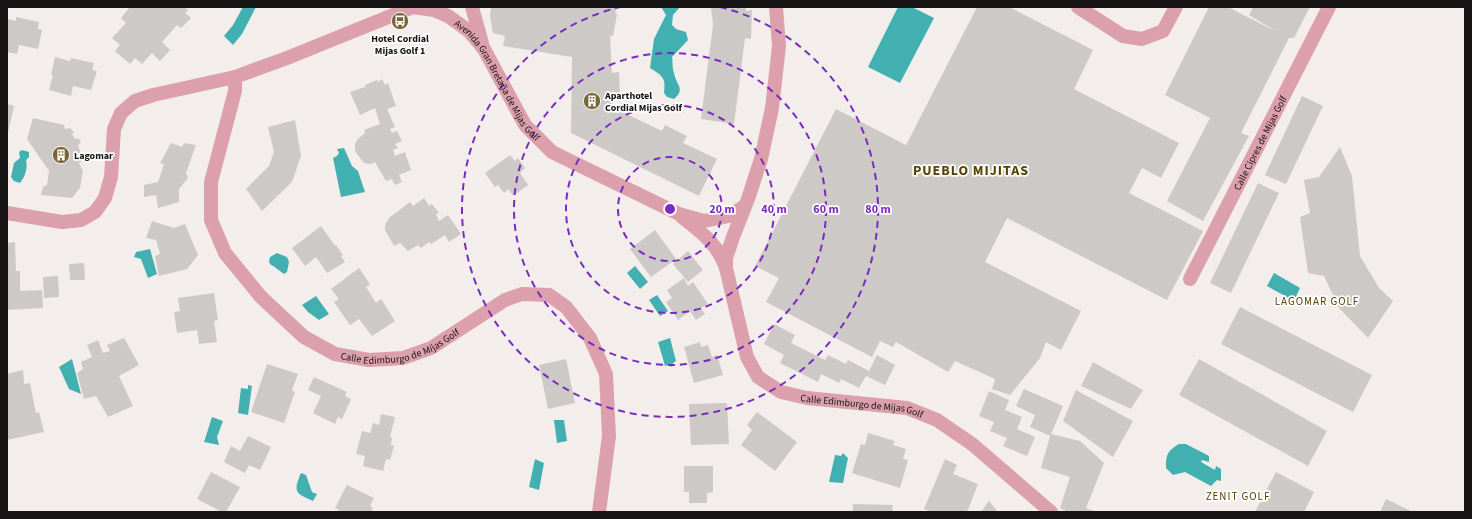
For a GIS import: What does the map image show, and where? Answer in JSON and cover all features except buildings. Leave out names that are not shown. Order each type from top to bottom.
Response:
[{"type":"street","name":"Avenida Gran Bretaña de Mijas Golf","points":[[7,213],[62,222],[81,220],[95,212],[105,198],[110,176],[114,129],[121,113],[135,101],[153,95],[234,77],[287,58],[413,7],[434,10],[448,16],[469,31],[484,49],[525,125],[552,152],[678,214],[704,221],[729,216],[745,206]]},
{"type":"street","points":[[472,7],[484,49]]},
{"type":"street","points":[[726,268],[726,258],[732,237],[745,206],[761,159],[772,108],[779,46],[776,7]]},
{"type":"street","points":[[1078,7],[1123,36],[1142,39],[1163,31],[1176,7]]},
{"type":"street","name":"Calle Cipres de Mijas Golf","points":[[1190,279],[1329,7]]},
{"type":"street","name":"Calle Edimburgo de Mijas Golf","points":[[234,77],[236,91],[211,182],[211,220],[226,253],[261,297],[304,337],[335,354],[369,360],[403,358],[431,348],[505,300],[522,294],[549,295],[566,307],[590,338],[606,374],[609,436],[599,512]]},
{"type":"street","points":[[678,214],[715,246],[721,255],[726,268]]},
{"type":"street","name":"Calle Edimburgo de Mijas Golf","points":[[726,268],[747,357],[758,377],[781,392],[807,398],[907,408],[937,420],[972,444],[1051,512]]},
{"type":"water","points":[[243,7],[256,7],[242,34],[233,45],[224,36],[233,25]]},
{"type":"water","points":[[661,7],[680,7],[673,15],[672,25],[676,29],[686,32],[688,40],[672,57],[673,71],[680,90],[678,96],[674,99],[667,97],[664,93],[664,81],[661,75],[650,68],[654,39],[666,15]]},
{"type":"water","points":[[898,7],[912,7],[934,18],[900,83],[868,67]]},
{"type":"water","points":[[344,148],[352,166],[358,171],[365,192],[341,197],[333,158],[339,153],[337,149]]},
{"type":"water","points":[[22,150],[29,152],[29,157],[26,160],[26,172],[20,183],[14,181],[11,177],[14,163],[20,158],[19,152]]},
{"type":"water","points":[[150,249],[157,274],[148,278],[141,259],[134,257],[136,252]]},
{"type":"water","points":[[277,253],[287,257],[289,262],[287,272],[284,274],[269,262],[270,257]]},
{"type":"water","points":[[635,266],[648,282],[640,289],[627,273]]},
{"type":"water","points":[[1274,273],[1300,288],[1294,301],[1267,286]]},
{"type":"water","points":[[657,295],[668,311],[660,316],[649,300]]},
{"type":"water","points":[[316,296],[329,314],[319,320],[308,312],[302,305]]},
{"type":"water","points":[[670,338],[676,361],[673,363],[672,367],[668,365],[665,366],[658,342]]},
{"type":"water","points":[[72,359],[81,394],[69,389],[59,367]]},
{"type":"water","points":[[248,385],[252,386],[248,415],[238,413],[241,388],[248,389]]},
{"type":"water","points":[[212,417],[223,421],[217,437],[219,445],[204,442]]},
{"type":"water","points":[[554,420],[564,420],[567,441],[557,443]]},
{"type":"water","points":[[1179,444],[1186,444],[1209,456],[1209,462],[1202,460],[1201,462],[1215,470],[1216,466],[1221,469],[1221,481],[1217,480],[1211,486],[1185,472],[1173,475],[1166,468],[1166,460],[1170,451]]},
{"type":"water","points":[[843,453],[848,458],[843,483],[829,482],[835,455],[841,456]]},
{"type":"water","points":[[535,459],[544,463],[539,490],[529,487]]},
{"type":"water","points":[[301,473],[306,475],[312,492],[317,494],[313,501],[302,496],[297,491],[297,484]]},
{"type":"place","name":"Hotel Cordial Mijas Golf 1","points":[[400,21]]},
{"type":"place","name":"Aparthotel Cordial Mijas Golf","points":[[592,101]]},
{"type":"place","name":"Lagomar","points":[[61,155]]},
{"type":"district","name":"PUEBLO MIJITAS","points":[[971,170]]},
{"type":"district","name":"LAGOMAR GOLF","points":[[1317,301]]},
{"type":"district","name":"ZENIT GOLF","points":[[1238,496]]}]
